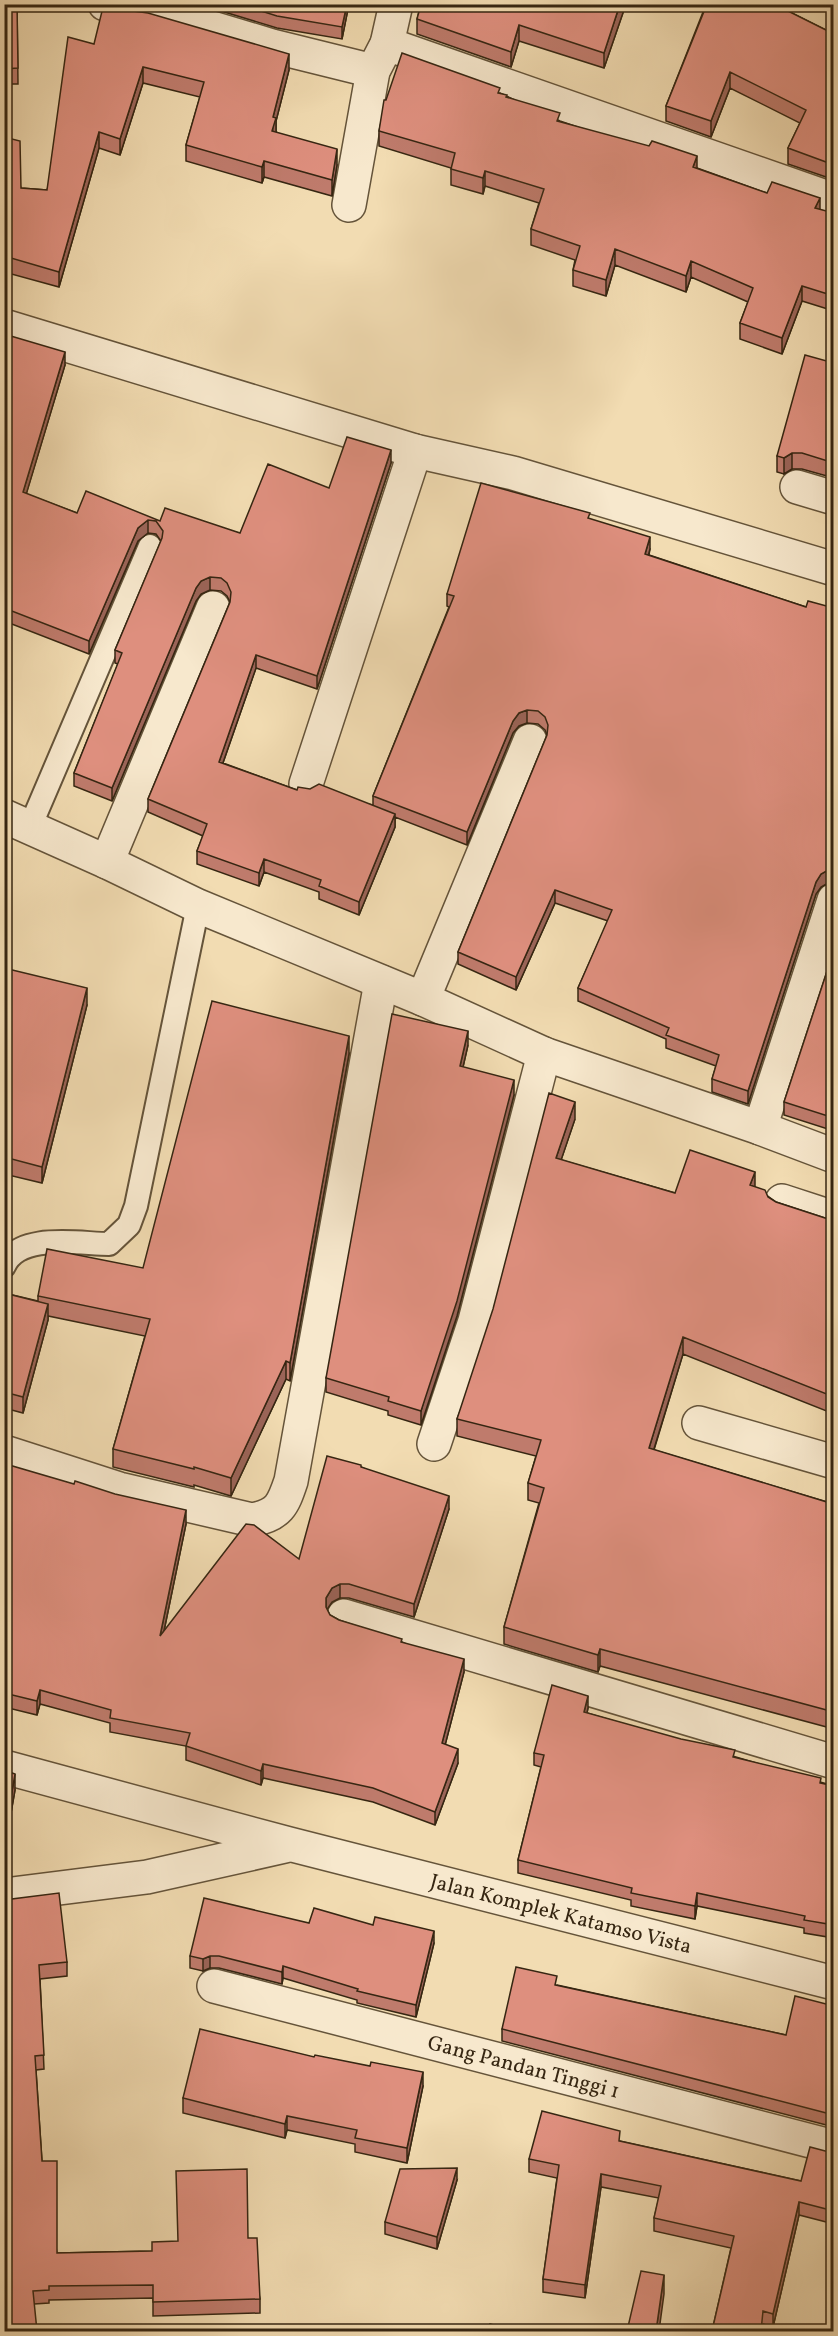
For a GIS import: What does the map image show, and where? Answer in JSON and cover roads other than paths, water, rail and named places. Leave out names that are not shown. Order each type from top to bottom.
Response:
[{"type":"street","points":[[105,4],[152,10],[272,46],[380,57],[820,195]]},
{"type":"street","points":[[349,205],[380,57],[396,4]]},
{"type":"street","points":[[4,326],[415,451],[513,473],[834,569]]},
{"type":"street","points":[[306,784],[415,451]]},
{"type":"street","points":[[796,487],[834,498]]},
{"type":"street","points":[[107,862],[213,608]]},
{"type":"street","points":[[423,999],[530,741]]},
{"type":"street","points":[[17,822],[198,906],[423,999],[544,1054],[760,1128],[834,1156]]},
{"type":"street","points":[[760,1128],[834,900]]},
{"type":"street","points":[[4,1452],[118,1489],[252,1520],[269,1517],[284,1503],[291,1480],[381,982]]},
{"type":"street","points":[[434,1444],[475,1322],[544,1054]]},
{"type":"street","points":[[782,1201],[834,1218]]},
{"type":"street","points":[[699,1423],[834,1461]]},
{"type":"street","points":[[344,1616],[834,1762]]},
{"type":"street","name":"Jalan Komplek Katamso Vista","points":[[4,1767],[289,1844],[834,1983]]},
{"type":"street","name":"Jalan Komplek Katamso Vista","points":[[4,1895],[147,1877],[289,1844]]},
{"type":"street","name":"Gang Pandan Tinggi 1","points":[[214,1986],[834,2147]]},
{"type":"lane","points":[[17,822],[150,546]]},
{"type":"lane","points":[[4,1266],[15,1252],[35,1242],[109,1244],[129,1225],[136,1206],[198,906]]}]
